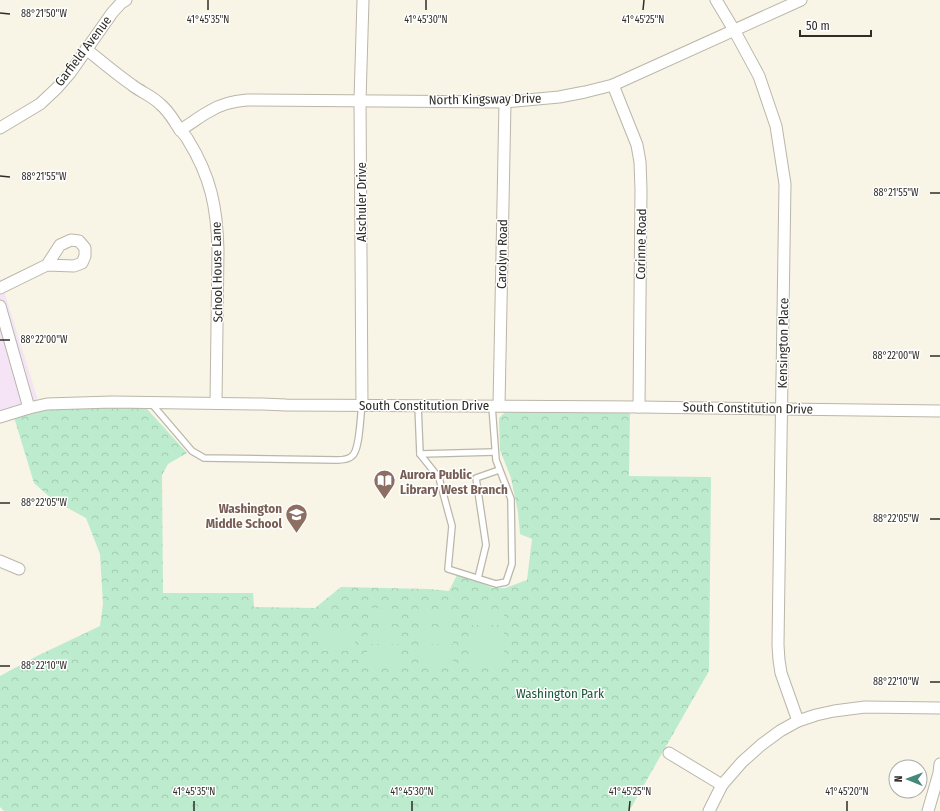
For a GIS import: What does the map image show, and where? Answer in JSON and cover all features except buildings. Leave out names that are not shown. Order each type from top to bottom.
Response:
[{"type":"street","name":"Alschuler Drive","points":[[362,405],[360,100],[363,0]]},
{"type":"street","name":"Kensington Place","points":[[716,0],[759,76],[776,126],[785,184],[778,645],[781,673],[798,721]]},
{"type":"street","name":"North Kingsway Drive","points":[[180,130],[220,106],[238,101],[256,99],[505,102],[559,97],[585,92],[614,85],[801,0]]},
{"type":"street","name":"Garfield Avenue","points":[[0,128],[40,104],[57,88],[70,73],[122,1]]},
{"type":"street","name":"School House Lane","points":[[86,49],[132,86],[160,104],[174,119],[180,130],[187,138],[209,183],[218,227],[216,403]]},
{"type":"street","name":"Corinne Road","points":[[614,85],[637,145],[640,162],[639,407]]},
{"type":"street","name":"Carolyn Road","points":[[496,406],[505,102]]},
{"type":"street","points":[[0,288],[47,265]]},
{"type":"street","points":[[0,306],[29,408]]},
{"type":"street","name":"South Constitution Drive","points":[[0,417],[47,404],[112,402],[940,411]]},
{"type":"street","points":[[0,561],[19,569]]},
{"type":"street","points":[[709,811],[722,785],[742,762],[780,731],[798,721],[834,711],[865,707],[940,708]]},
{"type":"street","points":[[669,753],[722,785]]},
{"type":"street","points":[[928,811],[939,773],[940,764]]},
{"type":"lane","points":[[151,403],[192,452],[204,458],[337,460],[350,458],[355,453],[358,446],[362,405]]},
{"type":"lane","points":[[418,405],[420,454],[439,478],[452,526],[448,569],[496,584],[506,582],[512,564],[511,499],[499,470],[495,452],[496,406]]},
{"type":"lane","points":[[420,454],[495,452]]},
{"type":"lane","points":[[478,578],[486,545],[476,478],[499,470]]},
{"type":"shaded area","points":[[0,278],[41,410],[14,417],[0,423]]},
{"type":"green space","name":"Washington Park","points":[[138,405],[147,409],[187,453],[168,464],[162,475],[163,593],[253,593],[254,607],[315,608],[341,587],[429,589],[449,591],[458,573],[493,588],[505,588],[527,580],[532,539],[520,534],[518,512],[511,478],[500,450],[499,418],[506,411],[630,412],[629,476],[711,477],[709,671],[629,811],[4,811],[0,807],[0,676],[37,656],[100,626],[103,604],[100,554],[86,518],[53,500],[34,483],[14,417],[47,409]]},
{"type":"green space","points":[[368,608],[401,609],[401,624],[368,624]]},
{"type":"green space","points":[[419,609],[453,609],[453,624],[419,624]]},
{"type":"green space","points":[[471,610],[504,610],[504,625],[471,625]]},
{"type":"green space","points":[[368,628],[401,628],[401,644],[367,644]]},
{"type":"green space","points":[[319,629],[355,629],[355,651],[319,651]]},
{"type":"green space","points":[[419,629],[453,629],[453,644],[419,644]]},
{"type":"green space","points":[[471,629],[504,630],[504,645],[471,645]]},
{"type":"green space","points":[[367,648],[401,648],[401,664],[367,664]]},
{"type":"green space","points":[[419,648],[453,648],[453,664],[419,663]]},
{"type":"green space","points":[[471,649],[504,649],[504,665],[471,665]]},
{"type":"place","name":"Aurora Public Library West Branch","points":[[384,500]]},
{"type":"place","name":"Washington Middle School","points":[[297,534]]}]
